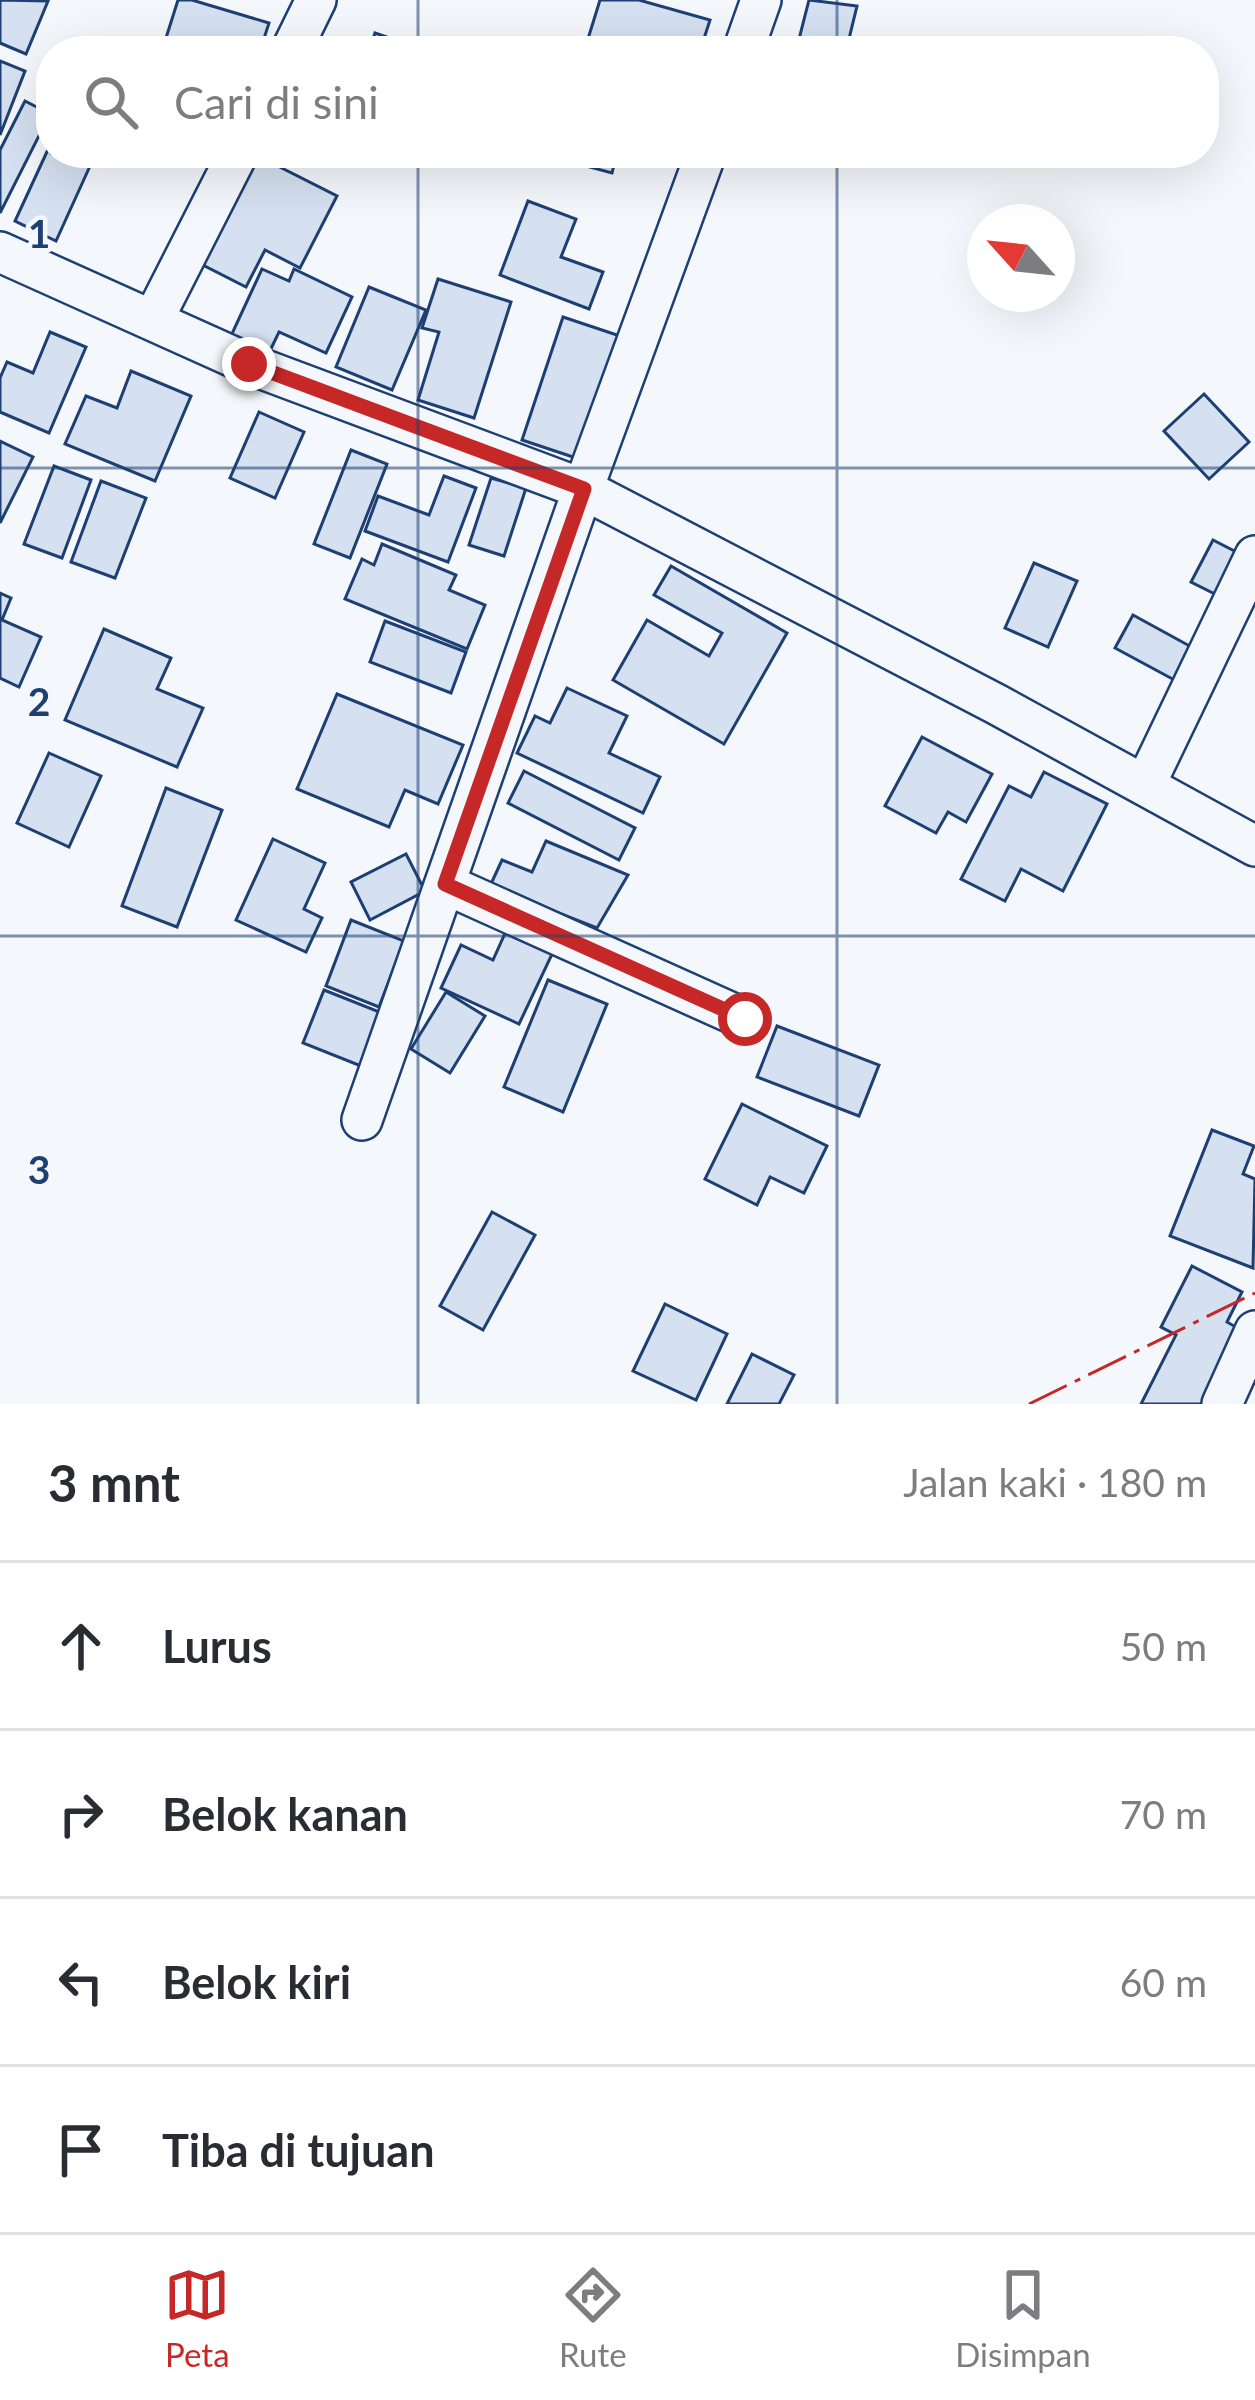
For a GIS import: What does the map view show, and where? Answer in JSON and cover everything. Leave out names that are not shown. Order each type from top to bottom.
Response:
[{"type":"street","points":[[298,36],[316,0]]},
{"type":"street","points":[[748,36],[761,0]]},
{"type":"street","points":[[153,320],[230,168]]},
{"type":"street","points":[[362,1120],[701,168]]},
{"type":"street","points":[[0,253],[249,364],[584,489],[1255,846]]},
{"type":"street","points":[[1145,785],[1255,556]]},
{"type":"street","points":[[445,884],[745,1019]]},
{"type":"street","points":[[1222,1404],[1255,1331]]},
{"type":"building","points":[[0,0],[48,1],[26,54],[0,43]]},
{"type":"building","points":[[178,0],[269,23],[265,36],[167,36]]},
{"type":"building","points":[[600,0],[639,0],[710,20],[705,36],[589,36]]},
{"type":"building","points":[[809,0],[857,6],[850,36],[800,36]]},
{"type":"building","points":[[0,61],[25,71],[0,135]]},
{"type":"building","points":[[25,101],[36,107],[36,142],[0,213],[0,150]]},
{"type":"building","points":[[39,168],[89,168],[56,241],[15,221]]},
{"type":"building","points":[[249,168],[282,168],[337,196],[300,268],[265,250],[246,287],[201,264]]},
{"type":"building","points":[[528,201],[576,219],[561,257],[603,272],[589,309],[500,275]]},
{"type":"building","points":[[262,269],[289,281],[294,269],[352,297],[326,353],[279,332],[268,355],[230,338]]},
{"type":"building","points":[[438,279],[511,302],[474,418],[418,400],[439,332],[422,328]]},
{"type":"building","points":[[369,287],[426,310],[392,390],[336,367]]},
{"type":"building","points":[[563,317],[623,337],[582,460],[522,440]]},
{"type":"building","points":[[50,332],[86,347],[49,433],[0,412],[0,378],[7,362],[33,373]]},
{"type":"building","points":[[131,371],[191,396],[155,481],[65,444],[86,396],[117,408]]},
{"type":"building","points":[[1204,394],[1249,442],[1209,479],[1164,431]]},
{"type":"building","points":[[259,412],[304,432],[275,498],[230,478]]},
{"type":"building","points":[[0,441],[33,457],[0,523]]},
{"type":"building","points":[[351,450],[387,464],[350,558],[314,544]]},
{"type":"building","points":[[54,466],[91,480],[62,558],[24,544]]},
{"type":"building","points":[[444,476],[476,488],[448,562],[365,531],[378,496],[429,515]]},
{"type":"building","points":[[491,478],[526,488],[504,556],[469,545]]},
{"type":"building","points":[[101,481],[146,498],[115,578],[71,562]]},
{"type":"building","points":[[1213,540],[1246,557],[1225,599],[1191,582]]},
{"type":"building","points":[[382,544],[456,575],[449,590],[485,605],[467,649],[345,599],[362,559],[374,565]]},
{"type":"building","points":[[1034,563],[1077,581],[1048,647],[1005,628]]},
{"type":"building","points":[[671,566],[787,633],[724,744],[613,680],[647,620],[709,656],[722,633],[654,595]]},
{"type":"building","points":[[0,593],[11,598],[2,620],[41,637],[19,687],[0,678]]},
{"type":"building","points":[[1133,615],[1197,650],[1180,683],[1115,648]]},
{"type":"building","points":[[385,621],[466,652],[451,693],[370,662]]},
{"type":"building","points":[[104,629],[171,658],[157,689],[203,708],[177,767],[65,720]]},
{"type":"building","points":[[567,688],[627,716],[609,753],[660,777],[643,813],[517,753],[535,716],[550,723]]},
{"type":"building","points":[[337,694],[463,745],[438,804],[405,790],[389,827],[297,789]]},
{"type":"building","points":[[922,737],[992,774],[966,822],[948,812],[936,833],[885,806]]},
{"type":"building","points":[[49,753],[101,776],[69,847],[17,823]]},
{"type":"building","points":[[524,771],[635,828],[619,860],[508,803]]},
{"type":"building","points":[[1044,772],[1107,804],[1063,891],[1021,869],[1005,901],[961,879],[1009,786],[1031,797]]},
{"type":"building","points":[[166,788],[222,810],[177,927],[122,906]]},
{"type":"building","points":[[273,839],[325,863],[304,909],[322,918],[306,952],[236,920]]},
{"type":"building","points":[[546,841],[628,875],[597,928],[490,886],[502,860],[532,872]]},
{"type":"building","points":[[406,854],[425,891],[370,920],[351,882]]},
{"type":"building","points":[[351,920],[404,941],[379,1007],[326,986]]},
{"type":"building","points":[[507,929],[554,950],[519,1024],[441,988],[461,945],[493,960]]},
{"type":"building","points":[[548,980],[607,1004],[563,1112],[504,1087]]},
{"type":"building","points":[[324,990],[382,1013],[361,1066],[303,1043]]},
{"type":"building","points":[[446,992],[485,1016],[450,1073],[411,1049]]},
{"type":"building","points":[[777,1026],[879,1065],[859,1116],[757,1077]]},
{"type":"building","points":[[742,1104],[827,1146],[804,1193],[770,1177],[757,1205],[705,1179]]},
{"type":"building","points":[[1212,1130],[1254,1146],[1243,1174],[1255,1179],[1253,1268],[1170,1236]]},
{"type":"building","points":[[492,1212],[535,1235],[483,1330],[440,1306]]},
{"type":"building","points":[[1192,1266],[1242,1292],[1227,1322],[1241,1330],[1203,1404],[1141,1404],[1176,1335],[1161,1327]]},
{"type":"building","points":[[665,1304],[727,1334],[696,1400],[633,1371]]},
{"type":"building","points":[[752,1354],[794,1375],[779,1404],[727,1404]]},
{"type":"power","points":[[1029,1404],[1255,1293]]},
{"type":"route","points":[[249,364],[584,489],[445,884],[745,1019]]}]
